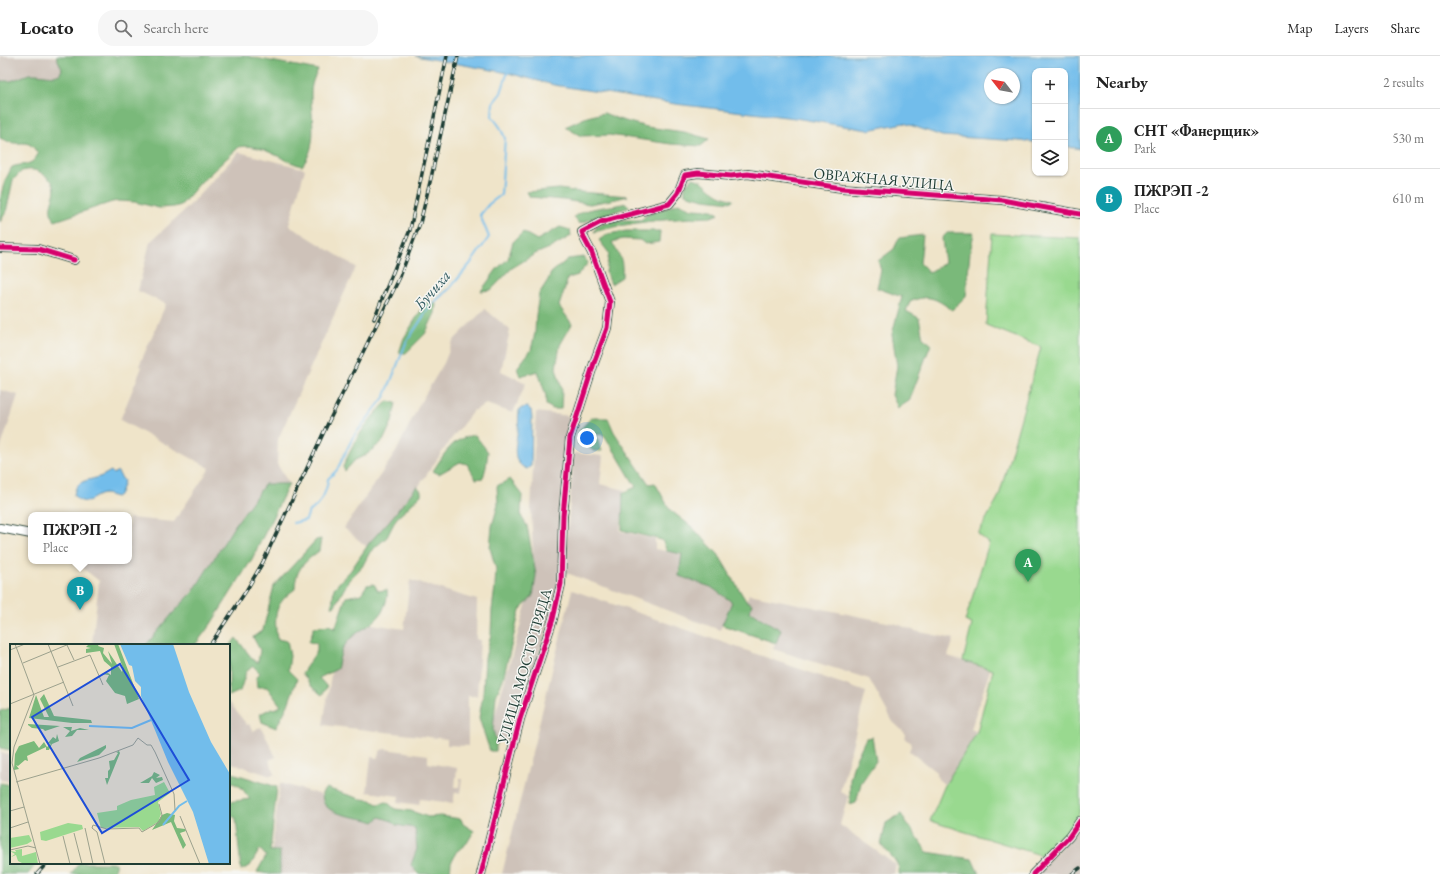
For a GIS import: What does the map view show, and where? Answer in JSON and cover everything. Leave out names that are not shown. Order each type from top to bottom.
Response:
[{"type":"street","name":"ОВРАЖНАЯ УЛИЦА","points":[[685,175],[698,173],[731,176],[748,174],[842,188],[1002,200],[1080,214]]},
{"type":"street","name":"УЛИЦА МОСТОТРЯДА","points":[[481,874],[520,719],[551,625],[557,602],[561,584],[563,516],[570,438],[607,328],[610,302],[592,253],[582,232],[601,222],[669,204],[678,193],[685,175]]},
{"type":"street","points":[[0,248],[38,249],[74,260]]},
{"type":"street","points":[[0,528],[28,533]]},
{"type":"street","points":[[1034,874],[1069,837],[1080,821]]},
{"type":"shaded area","points":[[0,56],[50,56],[155,73],[0,87]]},
{"type":"shaded area","points":[[239,152],[305,169],[289,225],[356,267],[278,439],[277,464],[289,484],[265,484],[235,525],[193,592],[147,644],[92,644],[99,581],[78,564],[132,564],[132,518],[174,522],[210,468],[120,420],[142,367],[139,366],[166,304],[138,291],[150,242],[186,209]]},
{"type":"shaded area","points":[[485,309],[510,330],[501,371],[526,383],[513,413],[486,404],[473,411],[449,442],[372,551],[344,528],[396,452],[420,403],[444,363],[453,341]]},
{"type":"shaded area","points":[[0,390],[18,395],[0,450]]},
{"type":"shaded area","points":[[536,412],[570,416],[564,485],[560,583],[541,650],[508,740],[489,736],[534,577],[531,508]]},
{"type":"shaded area","points":[[574,453],[603,456],[600,484],[625,490],[620,531],[655,539],[655,549],[682,554],[680,576],[711,587],[732,602],[720,630],[564,572]]},
{"type":"shaded area","points":[[410,580],[477,600],[476,639],[480,640],[477,696],[468,696],[468,746],[447,745],[447,739],[323,725],[340,619],[404,629]]},
{"type":"shaded area","points":[[572,590],[866,692],[840,792],[848,796],[840,825],[896,865],[894,874],[502,874]]},
{"type":"shaded area","points":[[749,594],[897,624],[915,631],[954,639],[948,656],[990,670],[971,729],[977,732],[945,785],[938,779],[936,772],[909,751],[912,743],[905,739],[906,734],[893,722],[869,679],[773,649],[781,630],[750,612],[746,602]]},
{"type":"shaded area","points":[[230,703],[247,725],[249,724],[253,731],[261,727],[276,757],[269,760],[275,774],[271,776],[230,762]]},
{"type":"shaded area","points":[[385,749],[428,755],[428,763],[457,768],[455,787],[459,787],[460,779],[462,779],[460,793],[455,792],[453,803],[420,799],[419,805],[398,802],[399,796],[367,792],[371,757],[377,758],[381,750]]},
{"type":"shaded area","points":[[0,753],[10,754],[10,781],[0,780]]},
{"type":"shaded area","points":[[280,783],[423,824],[415,874],[269,874]]},
{"type":"shaded area","points":[[1080,827],[1080,874],[1036,874]]},
{"type":"green space","points":[[56,56],[245,56],[318,70],[314,78],[311,94],[313,131],[311,149],[302,166],[294,164],[263,149],[247,146],[239,147],[200,183],[181,205],[159,208],[135,202],[119,201],[55,221],[51,210],[55,190],[53,183],[48,177],[38,171],[25,170],[13,180],[6,212],[0,222],[0,206],[3,187],[12,167],[30,163],[38,154],[28,144],[9,142],[0,138],[0,81],[11,81],[29,74],[54,76],[60,74],[62,69]]},
{"type":"green space","points":[[604,113],[618,119],[647,127],[684,132],[709,139],[701,146],[671,144],[609,135],[581,136],[565,127],[587,117]]},
{"type":"green space","points":[[693,178],[703,182],[719,195],[733,200],[732,202],[704,199],[685,194],[685,185]]},
{"type":"green space","points":[[559,189],[628,196],[590,204],[530,197],[527,192]]},
{"type":"green space","points":[[626,203],[630,207],[596,217],[579,224],[574,217],[579,213],[592,209]]},
{"type":"green space","points":[[678,203],[692,209],[712,210],[719,214],[711,217],[623,225],[594,232],[597,226],[616,220],[641,220],[649,214]]},
{"type":"green space","points":[[560,227],[570,230],[571,236],[552,247],[535,254],[512,268],[491,290],[481,291],[497,269],[508,259],[513,242],[523,232],[537,240]]},
{"type":"green space","points":[[626,231],[660,231],[659,242],[645,244],[640,240],[623,239],[612,242],[622,265],[622,277],[611,284],[606,272],[609,253],[599,240],[608,234]]},
{"type":"green space","points":[[947,233],[974,233],[970,252],[966,296],[952,310],[932,298],[916,299],[910,302],[906,311],[919,318],[923,338],[931,344],[909,401],[898,408],[892,395],[897,366],[892,334],[902,297],[877,288],[881,270],[878,261],[894,249],[899,238],[923,235],[920,263],[928,273],[945,263],[942,238]]},
{"type":"green space","points":[[992,234],[1080,238],[1080,811],[1073,826],[1047,857],[930,821],[945,785],[977,732],[993,670],[963,661],[972,624],[965,621],[989,543],[978,534],[999,496],[1041,347],[986,325]]},
{"type":"green space","points":[[584,257],[588,263],[578,275],[568,278],[559,306],[572,324],[560,345],[556,368],[562,390],[561,409],[553,409],[546,405],[546,396],[538,371],[520,376],[517,368],[531,350],[535,333],[539,294],[551,273],[568,259]]},
{"type":"green space","points":[[426,302],[436,304],[435,313],[425,334],[406,353],[399,353],[404,338]]},
{"type":"green space","points":[[388,401],[396,403],[392,422],[383,441],[366,455],[355,460],[345,471],[343,467],[352,448],[373,416]]},
{"type":"green space","points":[[591,418],[608,418],[614,432],[649,484],[655,483],[670,510],[692,527],[718,554],[746,601],[752,604],[750,612],[781,630],[776,643],[722,625],[732,602],[711,587],[679,576],[682,554],[667,551],[662,540],[622,530],[623,493],[636,487],[604,435],[596,434],[602,451],[594,451],[587,446],[578,444],[579,431]]},
{"type":"green space","points":[[475,435],[488,452],[483,478],[476,479],[467,464],[460,462],[439,474],[433,471],[450,447],[460,439]]},
{"type":"green space","points":[[510,479],[522,494],[521,516],[527,526],[536,575],[533,596],[520,610],[503,679],[496,696],[493,730],[496,741],[496,751],[490,751],[479,718],[483,695],[485,658],[491,634],[495,587],[496,569],[490,548],[492,526],[498,505],[497,486]]},
{"type":"green space","points":[[265,484],[289,484],[252,559],[211,624],[196,644],[147,644],[193,592],[235,525]]},
{"type":"green space","points":[[417,486],[421,491],[421,495],[396,519],[387,537],[370,552],[362,567],[349,580],[334,607],[332,606],[334,588],[351,570],[370,542]]},
{"type":"green space","points":[[321,539],[319,551],[301,567],[295,582],[295,589],[283,600],[277,611],[277,639],[287,641],[290,656],[288,670],[297,679],[288,705],[276,728],[262,722],[260,714],[272,708],[275,709],[281,706],[267,687],[257,687],[256,677],[260,673],[253,666],[246,672],[240,691],[230,696],[230,646],[236,638],[255,662],[258,662],[260,650],[253,637],[263,630],[274,586],[316,540]]},
{"type":"green space","points":[[374,584],[378,591],[387,590],[387,599],[382,612],[378,618],[350,639],[343,647],[337,669],[319,678],[327,687],[322,695],[312,687],[302,673],[317,651],[317,643],[309,642],[314,627],[330,625],[335,629],[346,597],[361,594],[367,585]]},
{"type":"green space","points":[[10,708],[10,750],[0,748],[0,711]]},
{"type":"green space","points":[[872,737],[876,761],[861,783],[856,803],[850,805],[850,779],[854,763],[866,738]]},
{"type":"green space","points":[[230,772],[277,787],[270,851],[280,851],[280,874],[257,872],[266,856],[260,849],[250,866],[241,870],[236,818],[230,815],[230,802],[250,799],[241,787],[230,782]]},
{"type":"green space","points":[[0,783],[10,785],[10,864],[36,864],[28,874],[0,874]]},
{"type":"green space","points":[[326,788],[361,799],[371,800],[377,804],[387,802],[395,809],[411,811],[428,817],[441,816],[461,819],[463,824],[474,831],[467,843],[456,852],[451,863],[450,874],[418,874],[411,865],[417,849],[415,828],[396,825],[392,821],[380,817],[374,822],[335,812],[325,805],[322,798],[322,793]]},
{"type":"green space","points":[[901,814],[927,852],[972,859],[979,874],[899,874],[896,862],[881,845],[886,823]]},
{"type":"green space","points":[[78,864],[116,864],[113,874],[71,874]]},
{"type":"water","points":[[415,56],[1080,56],[1080,149],[1068,147],[1068,68],[1032,68],[1032,142],[942,136],[904,123],[868,130],[795,118],[675,104],[554,85],[508,73]]},
{"type":"water","points":[[527,407],[531,410],[532,418],[531,466],[527,469],[518,462],[515,446],[519,410]]},
{"type":"water","points":[[111,471],[114,474],[117,471],[124,481],[120,494],[116,497],[104,494],[90,500],[83,501],[74,496],[79,484],[100,477]]},
{"type":"waterway","name":"Бучиха","points":[[293,523],[306,520],[309,511],[320,502],[328,479],[337,470],[353,437],[385,396],[406,343],[430,306],[450,288],[471,263],[489,237],[480,215],[489,204],[501,195],[505,138],[500,127],[492,116],[493,103],[501,93],[508,71]]},
{"type":"railway","points":[[374,319],[410,230],[447,56]]},
{"type":"railway","points":[[211,644],[246,591],[263,562],[329,421],[400,277],[420,223],[458,56]]},
{"type":"railway","points":[[37,874],[46,864]]},
{"type":"railway","points":[[1072,874],[1080,868]]},
{"type":"cycle path","points":[[481,874],[520,719],[553,619],[561,584],[563,516],[570,438],[607,328],[610,302],[592,253],[582,232],[601,222],[669,204],[678,193],[685,175],[698,173],[731,176],[748,174],[842,188],[1002,200],[1080,214]]},
{"type":"cycle path","points":[[0,248],[38,249],[74,260]]},
{"type":"cycle path","points":[[1033,874],[1069,837],[1080,821]]},
{"type":"place","name":"СНТ «Фанерщик»","points":[[1028,582]]},
{"type":"place","name":"ПЖРЭП -2","points":[[80,610]]}]
